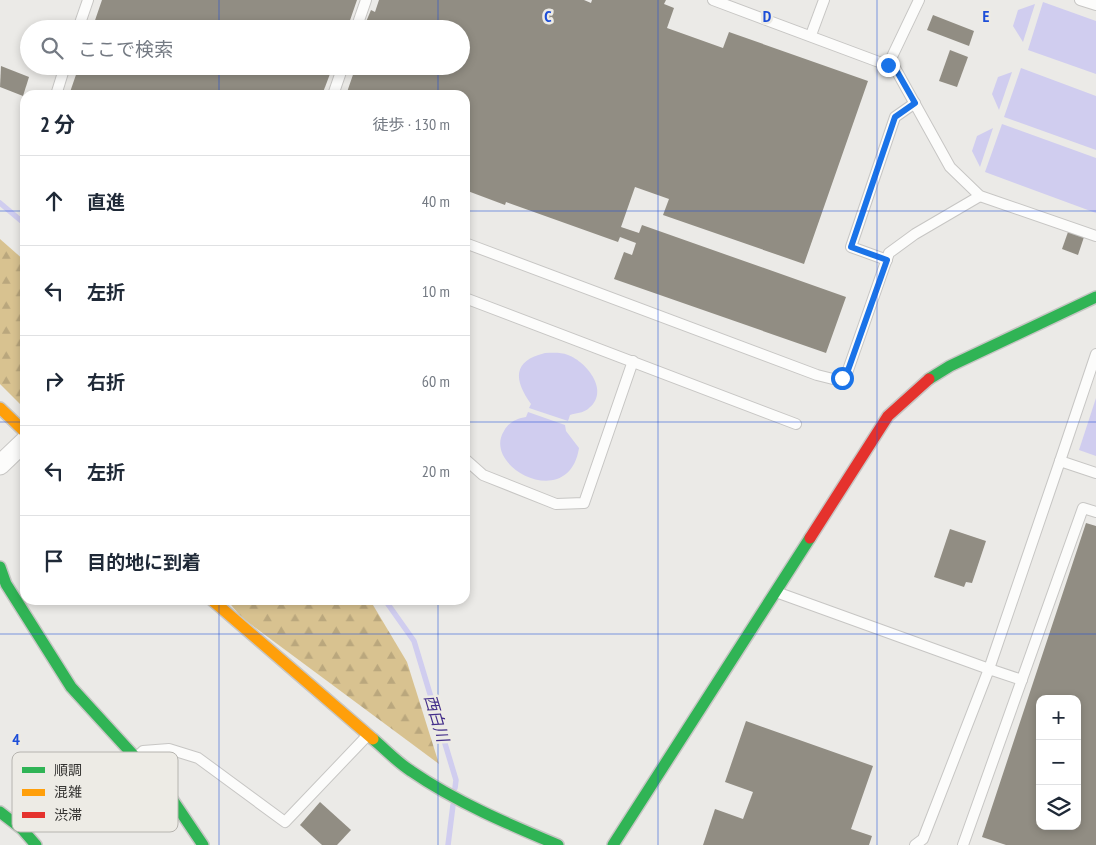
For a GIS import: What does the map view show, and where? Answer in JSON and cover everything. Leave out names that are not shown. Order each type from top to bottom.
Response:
[{"type":"street","points":[[613,845],[888,416],[929,379],[950,366],[1096,297]]},
{"type":"street","points":[[0,408],[20,427]]},
{"type":"street","points":[[0,466],[20,446]]},
{"type":"street","points":[[0,567],[6,584],[71,687],[131,752]]},
{"type":"street","points":[[218,605],[409,770],[442,792],[493,818],[558,845]]},
{"type":"street","points":[[178,808],[203,845]]},
{"type":"street","points":[[0,812],[12,821]]},
{"type":"street","points":[[25,832],[36,845]]},
{"type":"lane","points":[[81,20],[88,0]]},
{"type":"lane","points":[[359,20],[366,0]]},
{"type":"lane","points":[[713,0],[812,35],[895,68],[955,174],[980,196],[1096,236]]},
{"type":"lane","points":[[812,35],[824,0]]},
{"type":"lane","points":[[888,65],[919,0]]},
{"type":"lane","points":[[1080,0],[1096,6]]},
{"type":"lane","points":[[58,90],[62,75]]},
{"type":"lane","points":[[335,90],[340,75]]},
{"type":"lane","points":[[887,260],[851,247],[895,117],[915,103]]},
{"type":"lane","points":[[470,245],[816,376],[833,379],[842,378],[847,373],[889,253],[896,246],[980,196]]},
{"type":"lane","points":[[470,300],[796,424]]},
{"type":"lane","points":[[915,845],[923,839],[990,669],[1096,354]]},
{"type":"lane","points":[[470,463],[483,475],[556,504],[584,503],[633,361]]},
{"type":"lane","points":[[1060,461],[1096,473]]},
{"type":"lane","points":[[963,845],[1083,508],[1096,512]]},
{"type":"lane","points":[[776,592],[1022,680]]},
{"type":"lane","points":[[178,752],[198,758],[285,822],[368,735]]},
{"type":"lane","points":[[142,752],[169,750],[176,752]]},
{"type":"green space","points":[[0,239],[20,257],[20,404],[0,384]]},
{"type":"green space","points":[[231,605],[373,605],[407,662],[439,764],[241,617]]},
{"type":"water","points":[[1043,2],[1096,21],[1096,74],[1028,50]]},
{"type":"water","points":[[1035,4],[1023,42],[1013,26],[1018,10]]},
{"type":"water","points":[[1021,68],[1096,96],[1096,150],[1004,117]]},
{"type":"water","points":[[1012,72],[999,110],[992,94],[998,77]]},
{"type":"water","points":[[1002,124],[1096,158],[1096,213],[985,172]]},
{"type":"water","points":[[993,128],[980,167],[972,151],[977,136]]},
{"type":"water","points":[[545,353],[562,353],[575,359],[589,371],[597,386],[595,402],[588,409],[570,415],[568,421],[529,408],[531,404],[521,387],[519,373],[522,366],[526,361]]},
{"type":"water","points":[[1096,398],[1096,456],[1079,450]]},
{"type":"water","points":[[528,412],[565,425],[566,431],[579,448],[572,467],[560,478],[545,481],[529,477],[515,469],[505,458],[500,445],[504,431],[513,421],[526,417]]},
{"type":"building","points":[[102,0],[357,0],[350,20],[95,20]]},
{"type":"building","points":[[379,0],[584,0],[591,3],[592,0],[666,0],[664,4],[674,8],[667,28],[723,48],[729,32],[868,81],[804,264],[663,215],[669,199],[635,187],[621,227],[639,233],[642,225],[846,297],[826,353],[614,279],[624,252],[632,255],[636,243],[620,237],[618,242],[506,202],[505,205],[470,192],[470,90],[348,90],[353,75],[470,75],[470,20],[367,20],[371,10],[375,12]]},
{"type":"building","points":[[933,15],[974,31],[969,46],[927,30]]},
{"type":"building","points":[[950,50],[968,57],[957,87],[939,81]]},
{"type":"building","points":[[1,66],[29,77],[25,90],[20,90],[20,95],[0,87]]},
{"type":"building","points":[[76,75],[330,75],[324,90],[71,90]]},
{"type":"building","points":[[1068,232],[1084,237],[1078,255],[1062,249]]},
{"type":"building","points":[[1086,523],[1096,526],[1096,845],[1006,845],[982,837]]},
{"type":"building","points":[[950,529],[986,541],[972,583],[966,582],[964,587],[934,577]]},
{"type":"building","points":[[746,721],[873,766],[851,829],[872,836],[869,845],[703,845],[715,809],[743,819],[753,792],[725,782]]},
{"type":"building","points":[[320,802],[351,830],[337,845],[322,845],[300,825]]},
{"type":"waterway","name":"西白川","points":[[0,203],[20,220]]},
{"type":"waterway","name":"西白川","points":[[389,605],[414,641],[456,780],[455,788]]},
{"type":"waterway","name":"西白川","points":[[448,845],[453,805]]},
{"type":"traffic: fast","points":[[929,379],[950,366],[1096,297]]},
{"type":"traffic: fast","points":[[613,845],[810,538]]},
{"type":"traffic: fast","points":[[0,567],[6,584],[71,687],[130,752]]},
{"type":"traffic: fast","points":[[373,739],[396,760],[446,793],[501,821],[558,845]]},
{"type":"traffic: fast","points":[[178,808],[203,845]]},
{"type":"traffic: fast","points":[[0,812],[12,821]]},
{"type":"traffic: fast","points":[[25,832],[36,845]]},
{"type":"traffic: slow","points":[[0,408],[20,427]]},
{"type":"traffic: slow","points":[[218,605],[373,739]]},
{"type":"traffic: jam","points":[[810,538],[888,416],[929,379]]},
{"type":"route","points":[[842,378],[847,373],[887,260],[851,247],[895,117],[915,103],[895,68],[888,65]]}]
